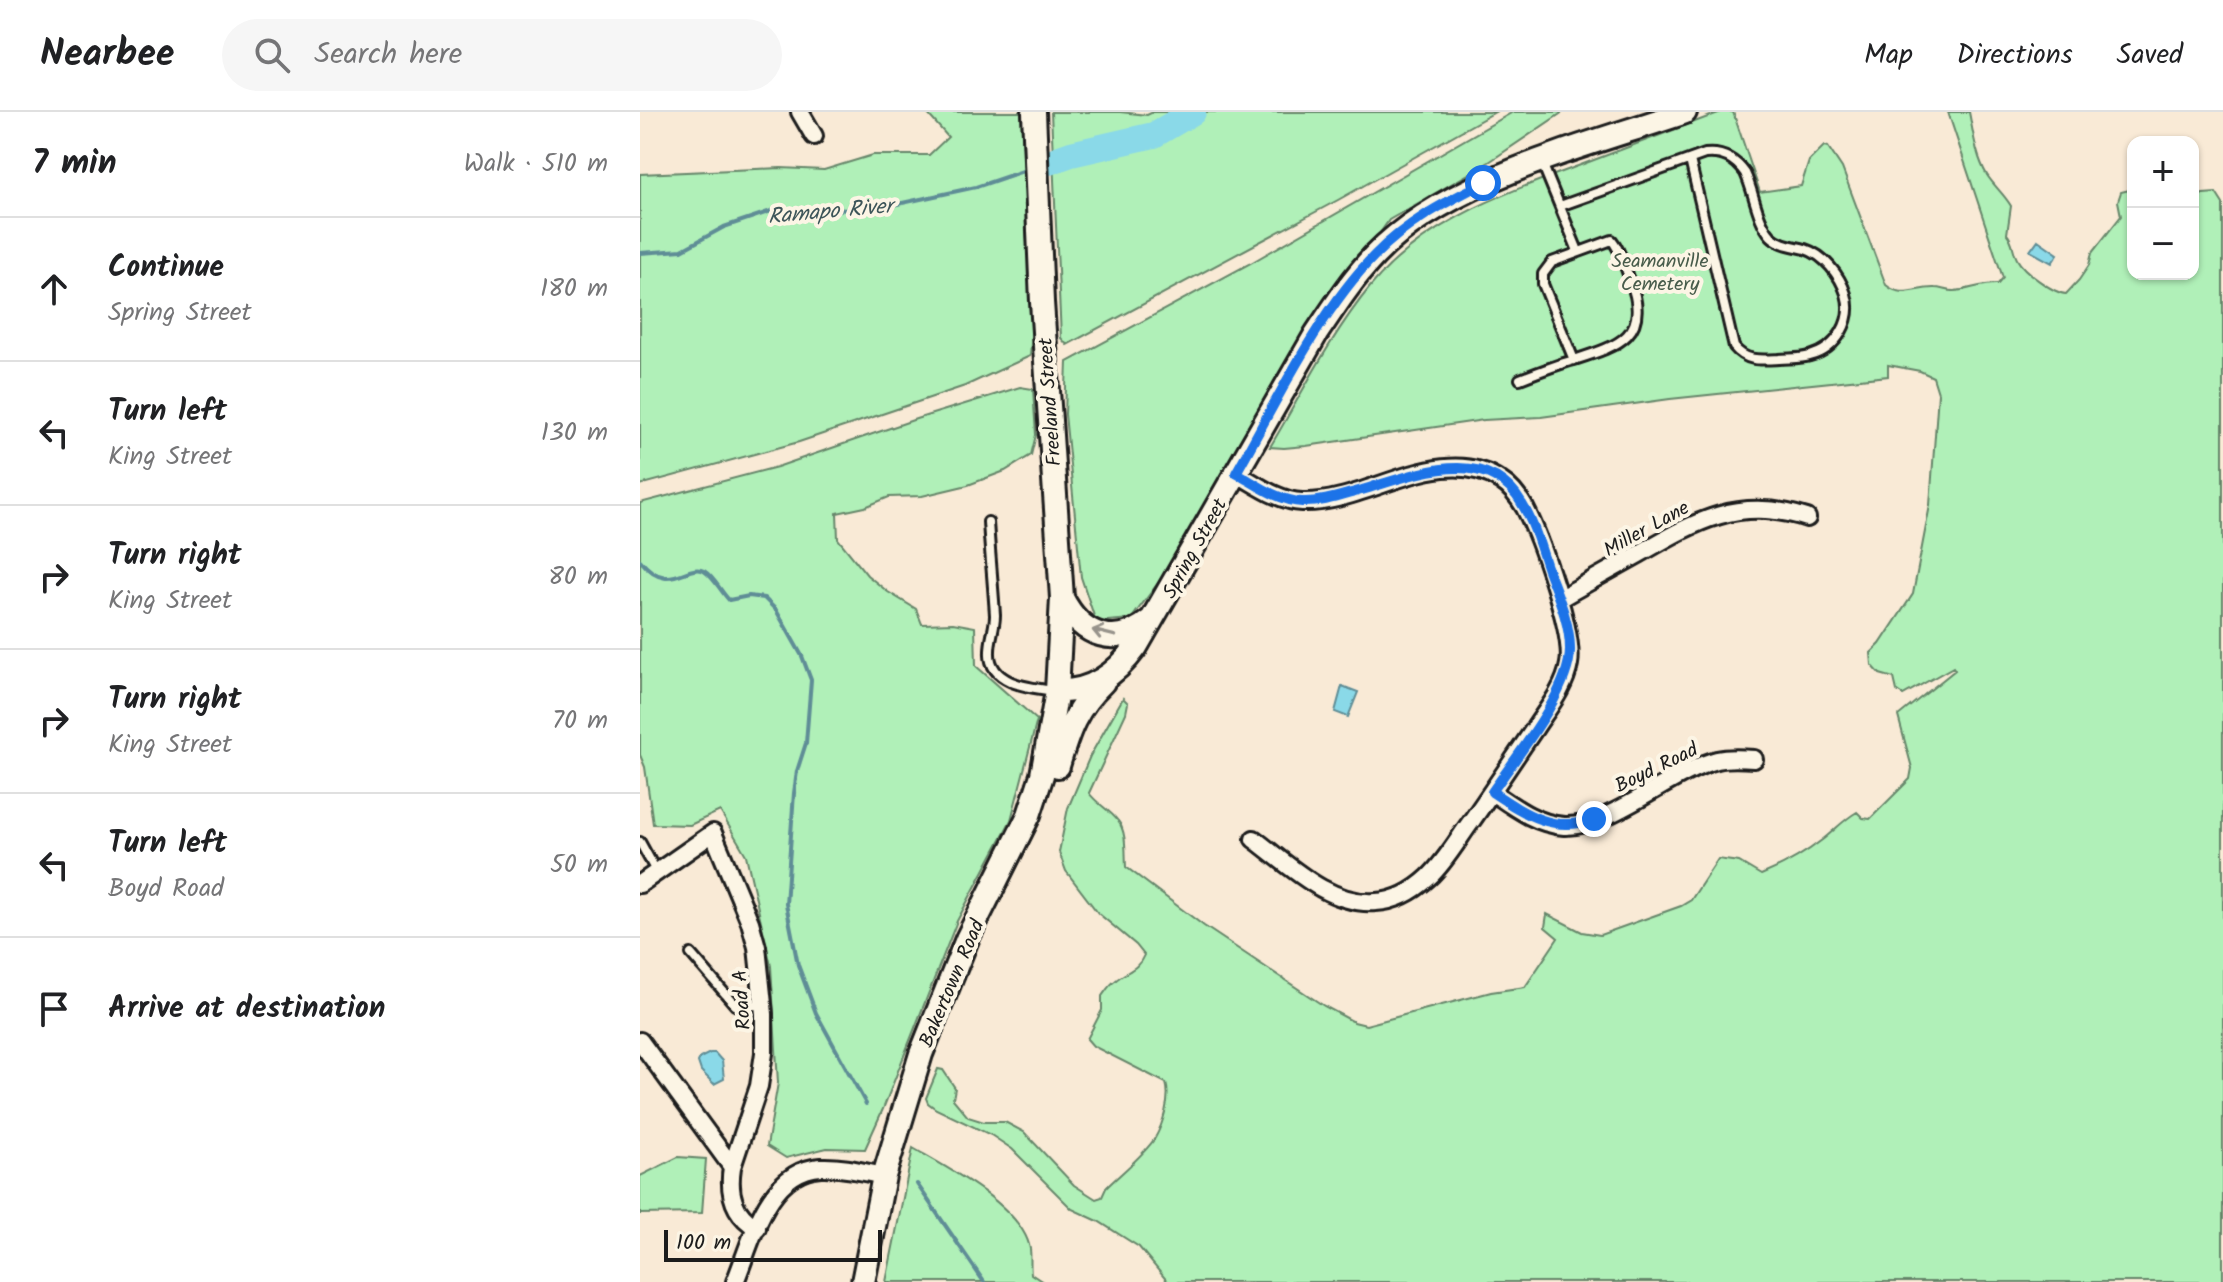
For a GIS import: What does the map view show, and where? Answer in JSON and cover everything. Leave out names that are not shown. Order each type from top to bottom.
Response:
[{"type":"street","points":[[800,112],[814,136]]},
{"type":"street","name":"Freeland Street","points":[[1034,112],[1042,302],[1062,598],[1057,691]]},
{"type":"street","name":"Spring Street","points":[[995,886],[1031,842],[1066,736],[1083,704],[1125,663],[1155,617],[1316,334],[1343,293],[1375,254],[1438,206],[1483,183],[1685,112]]},
{"type":"street","points":[[1236,473],[1280,497],[1302,502],[1333,498],[1440,469],[1467,468],[1488,473],[1507,486],[1524,507],[1559,599],[1570,644],[1569,667],[1558,692],[1436,870],[1409,893],[1378,902],[1353,901],[1329,892],[1254,839]]},
{"type":"street","name":"Miller Lane","points":[[1559,599],[1700,519],[1748,510],[1778,511],[1807,518]]},
{"type":"street","points":[[1062,598],[1085,627],[1106,636],[1129,635],[1155,617]]},
{"type":"street","points":[[1057,691],[1075,690],[1107,679]]},
{"type":"street","name":"Bakertown Road","points":[[863,1282],[884,1176],[921,1054],[967,939],[995,886],[1036,794],[1057,691]]},
{"type":"street","name":"Boyd Road","points":[[1492,792],[1528,816],[1566,826],[1587,822],[1610,812],[1700,766],[1720,759],[1754,759]]},
{"type":"street","name":"Road A","points":[[657,872],[713,833],[750,922],[757,947],[764,1053],[759,1086],[732,1167]]},
{"type":"street","points":[[640,884],[657,872]]},
{"type":"street","points":[[640,1041],[732,1167],[730,1189],[735,1207],[744,1219],[757,1228]]},
{"type":"street","points":[[735,1282],[757,1228],[779,1188],[800,1171],[830,1167],[884,1176]]},
{"type":"lane","points":[[1560,206],[1690,160],[1712,153],[1733,160],[1740,166],[1750,185],[1771,235],[1780,242],[1816,254],[1832,268],[1845,292],[1848,307],[1844,327],[1829,346],[1803,357],[1755,360],[1743,356],[1734,347],[1690,160]]},
{"type":"lane","points":[[1542,162],[1578,251]]},
{"type":"lane","points":[[1520,379],[1602,352],[1620,342],[1631,330],[1638,304],[1614,242],[1609,240],[1549,265],[1543,278],[1574,360]]},
{"type":"lane","points":[[988,522],[995,619],[990,662],[999,674],[1018,686],[1057,691]]},
{"type":"lane","points":[[640,842],[657,872]]},
{"type":"lane","points":[[691,954],[735,1005],[763,1004]]},
{"type":"green space","points":[[926,112],[1021,112],[1032,331],[1030,356],[965,386],[799,442],[640,485],[640,174],[781,168],[824,170],[873,155],[929,155],[948,137]]},
{"type":"green space","points":[[1051,112],[1147,115],[1153,112],[1495,112],[1067,345],[1061,338]]},
{"type":"green space","points":[[1513,112],[1563,112],[1489,162],[1389,220],[1283,372],[1182,551],[1131,619],[1096,622],[1081,577],[1065,414],[1067,362],[1249,264]]},
{"type":"green space","name":"Seamanville Cemetery","points":[[1721,112],[1733,112],[1760,192],[1801,186],[1809,161],[1824,146],[1828,147],[1842,168],[1886,285],[1898,291],[1928,288],[1960,290],[1998,284],[2003,278],[1948,112],[1969,112],[1983,168],[2011,206],[2007,234],[2020,264],[2046,286],[2060,293],[2066,294],[2079,280],[2089,265],[2092,253],[2121,216],[2118,201],[2121,192],[2127,190],[2127,280],[2199,280],[2199,196],[2216,193],[2223,204],[2223,1282],[1168,1282],[1139,1247],[1072,1209],[1012,1149],[928,1103],[926,1098],[938,1069],[943,1070],[955,1088],[953,1099],[968,1117],[984,1122],[1005,1122],[1024,1132],[1074,1185],[1096,1199],[1102,1197],[1106,1188],[1145,1151],[1158,1132],[1167,1103],[1166,1083],[1093,1046],[1087,1039],[1102,1010],[1102,996],[1144,955],[1098,913],[1066,871],[1059,852],[1068,808],[1090,756],[1123,698],[1128,703],[1126,713],[1089,793],[1121,826],[1126,867],[1204,926],[1324,1006],[1366,1025],[1491,992],[1525,987],[1558,938],[1545,927],[1547,914],[1582,932],[1600,935],[1681,906],[1691,900],[1718,859],[1739,862],[1761,875],[1808,851],[1857,812],[1863,818],[1870,819],[1910,779],[1912,768],[1898,716],[1955,670],[1953,667],[1903,695],[1897,691],[1894,678],[1880,674],[1872,665],[1871,653],[1913,594],[1930,505],[1938,393],[1933,377],[1920,371],[1888,365],[1888,376],[1670,399],[1541,417],[1484,420],[1306,446],[1270,447],[1330,344],[1356,305],[1391,264],[1439,228],[1466,213],[1550,177]]},
{"type":"green space","points":[[1020,387],[1033,389],[1036,435],[1031,455],[1005,471],[968,485],[922,496],[889,497],[865,507],[837,513],[838,539],[867,575],[916,609],[922,624],[953,623],[975,627],[976,666],[1037,720],[1011,820],[957,921],[865,1149],[827,1148],[786,1158],[767,1146],[778,1083],[771,966],[746,855],[720,811],[690,825],[653,824],[645,767],[640,755],[640,503],[777,467]]},
{"type":"green space","points":[[913,1148],[982,1190],[1014,1218],[1030,1249],[1031,1274],[1043,1282],[886,1282]]},
{"type":"green space","points":[[678,1157],[706,1159],[702,1213],[640,1214],[640,1176]]},
{"type":"water","points":[[2038,240],[2058,254],[2052,263],[2030,251]]},
{"type":"water","points":[[1342,686],[1358,692],[1348,717],[1335,712]]},
{"type":"water","points":[[715,1053],[722,1061],[724,1079],[714,1084],[701,1071],[698,1062]]},
{"type":"waterway","name":"Ramapo River","points":[[1049,162],[1154,135],[1193,112]]},
{"type":"waterway","name":"Ramapo River","points":[[640,253],[682,250],[724,227],[777,209],[870,210],[976,187],[1023,171]]},
{"type":"waterway","points":[[640,560],[660,576],[676,576],[698,569],[704,571],[729,600],[749,596],[764,598],[776,610],[802,656],[811,680],[806,743],[794,793],[786,904],[798,965],[816,1013],[866,1104]]},
{"type":"waterway","points":[[917,1184],[984,1282]]},
{"type":"route","points":[[1483,183],[1438,206],[1375,254],[1343,293],[1316,334],[1236,473],[1280,497],[1302,502],[1333,498],[1453,467],[1488,473],[1507,486],[1518,497],[1528,515],[1559,599],[1570,653],[1569,667],[1558,692],[1492,792],[1539,820],[1566,826],[1594,819]]}]
